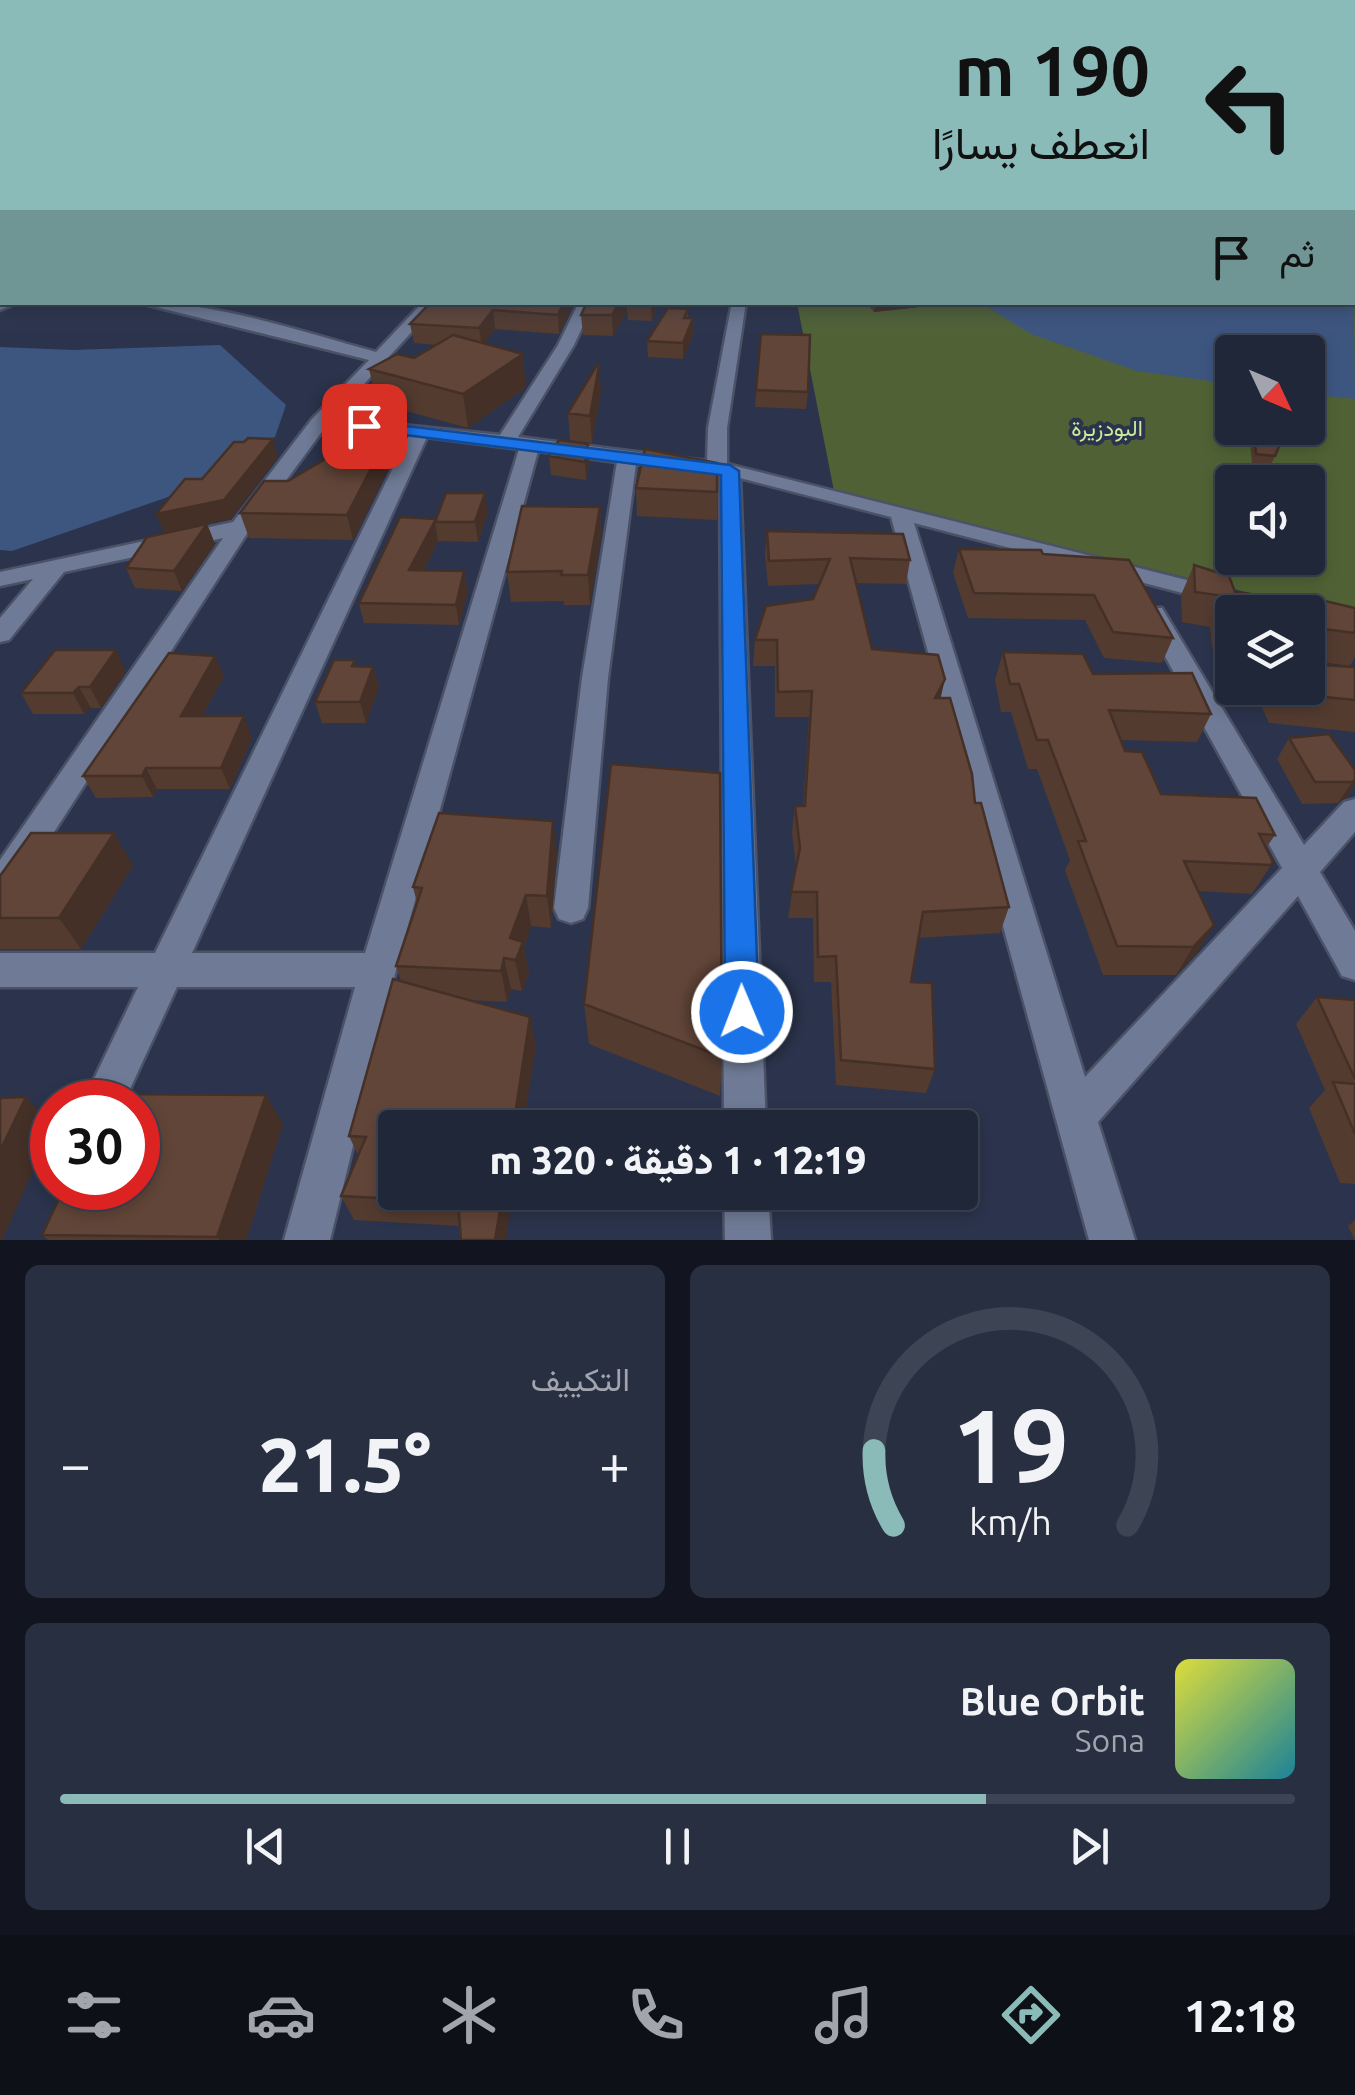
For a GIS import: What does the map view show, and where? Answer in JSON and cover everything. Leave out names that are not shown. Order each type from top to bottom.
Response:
[{"type":"street","points":[[159,305],[230,318],[381,358]]},
{"type":"street","points":[[0,887],[9,854],[241,528],[319,423],[429,305]]},
{"type":"street","points":[[307,1240],[378,970],[438,773],[484,595],[517,443],[586,305]]},
{"type":"street","points":[[739,305],[737,335],[714,446],[723,470],[744,1110]]},
{"type":"street","points":[[319,423],[421,430],[723,470],[1217,595]]},
{"type":"street","points":[[114,1080],[421,430]]},
{"type":"street","points":[[571,908],[595,678],[627,460]]},
{"type":"street","points":[[901,514],[1112,1240]]},
{"type":"street","points":[[0,579],[241,528]]},
{"type":"street","points":[[0,634],[56,568]]},
{"type":"street","points":[[1131,574],[1355,964]]},
{"type":"street","points":[[1077,1115],[1355,811]]},
{"type":"street","points":[[0,970],[378,970]]},
{"type":"street","points":[[747,1210],[748,1240]]},
{"type":"green space","name":"البودزيرة","points":[[797,305],[1355,305],[1355,619],[1325,612],[1325,595],[1257,595],[834,491]]},
{"type":"water","points":[[984,305],[1354,305],[1355,399],[1325,396],[1325,335],[1215,335],[1215,382],[1137,371],[1031,334]]},
{"type":"water","points":[[220,345],[286,405],[275,437],[168,497],[12,551],[0,550],[0,347],[73,350]]},
{"type":"building","points":[[428,305],[563,305],[558,315],[493,310],[479,328],[410,324]]},
{"type":"building","points":[[586,305],[618,305],[612,315],[581,315]]},
{"type":"building","points":[[668,308],[688,309],[684,318],[693,318],[683,343],[647,341]]},
{"type":"building","points":[[761,334],[810,335],[808,392],[756,390]]},
{"type":"building","points":[[453,335],[523,354],[463,394],[369,369],[397,354],[414,358]]},
{"type":"building","points":[[597,365],[590,416],[568,413]]},
{"type":"building","points":[[398,416],[347,515],[240,513],[264,481],[288,481]]},
{"type":"building","points":[[273,439],[224,500],[156,514],[185,479],[202,479],[234,442]]},
{"type":"building","points":[[559,440],[588,444],[585,462],[549,456]]},
{"type":"building","points":[[1255,445],[1280,445],[1275,456],[1256,454]]},
{"type":"building","points":[[645,449],[717,463],[717,492],[636,488]]},
{"type":"building","points":[[446,493],[485,493],[475,522],[435,522]]},
{"type":"building","points":[[522,506],[600,507],[588,575],[561,575],[562,571],[507,572]]},
{"type":"building","points":[[400,517],[436,519],[409,570],[464,571],[456,605],[359,603]]},
{"type":"building","points":[[207,524],[174,571],[126,568],[147,537]]},
{"type":"building","points":[[767,531],[903,534],[910,560],[850,558],[872,649],[938,655],[945,679],[935,698],[950,698],[972,774],[975,803],[981,803],[1009,907],[923,912],[911,982],[932,983],[935,1069],[841,1060],[836,956],[818,957],[817,892],[791,892],[800,848],[795,806],[805,806],[812,691],[778,692],[777,640],[755,640],[766,606],[813,599],[830,559],[769,561]]},
{"type":"building","points":[[959,549],[1041,550],[1043,554],[1129,560],[1173,638],[1113,632],[1094,595],[974,593]]},
{"type":"building","points":[[1194,565],[1215,572],[1215,575],[1229,576],[1235,592],[1258,595],[1217,595],[1195,592]]},
{"type":"building","points":[[1325,601],[1355,608],[1355,633],[1325,629]]},
{"type":"building","points":[[55,650],[116,650],[90,687],[79,687],[73,693],[21,693]]},
{"type":"building","points":[[1003,652],[1083,654],[1093,674],[1192,673],[1211,714],[1109,710],[1125,751],[1142,752],[1161,794],[1256,798],[1275,835],[1259,834],[1271,865],[1184,861],[1214,925],[1193,947],[1117,946],[1078,841],[1086,841],[1048,740],[1037,740],[1019,684],[1010,684]]},
{"type":"building","points":[[169,653],[215,656],[181,716],[244,716],[221,768],[146,768],[142,776],[83,776]]},
{"type":"building","points":[[334,660],[355,660],[352,666],[373,667],[360,702],[315,702]]},
{"type":"building","points":[[1325,665],[1355,667],[1355,700],[1325,697]]},
{"type":"building","points":[[1329,734],[1355,770],[1352,782],[1315,782],[1289,738]]},
{"type":"building","points":[[611,764],[720,773],[722,1057],[584,1004]]},
{"type":"building","points":[[439,813],[553,821],[547,896],[526,895],[510,938],[523,942],[516,960],[504,958],[501,971],[396,966],[422,888],[413,887]]},
{"type":"building","points":[[31,833],[114,833],[59,918],[0,918],[0,876]]},
{"type":"building","points":[[393,979],[530,1017],[516,1110],[378,1110],[378,1198],[341,1196],[366,1137],[349,1136]]},
{"type":"building","points":[[1317,997],[1355,1000],[1355,1079]]},
{"type":"building","points":[[1333,1082],[1355,1084],[1355,1134]]},
{"type":"building","points":[[160,1094],[266,1095],[217,1237],[42,1235],[54,1210],[160,1210]]},
{"type":"building","points":[[26,1097],[0,1151],[0,1098]]},
{"type":"building","points":[[459,1210],[500,1210],[495,1240],[461,1240]]},
{"type":"route","points":[[364,426],[730,471],[742,1012]]}]
